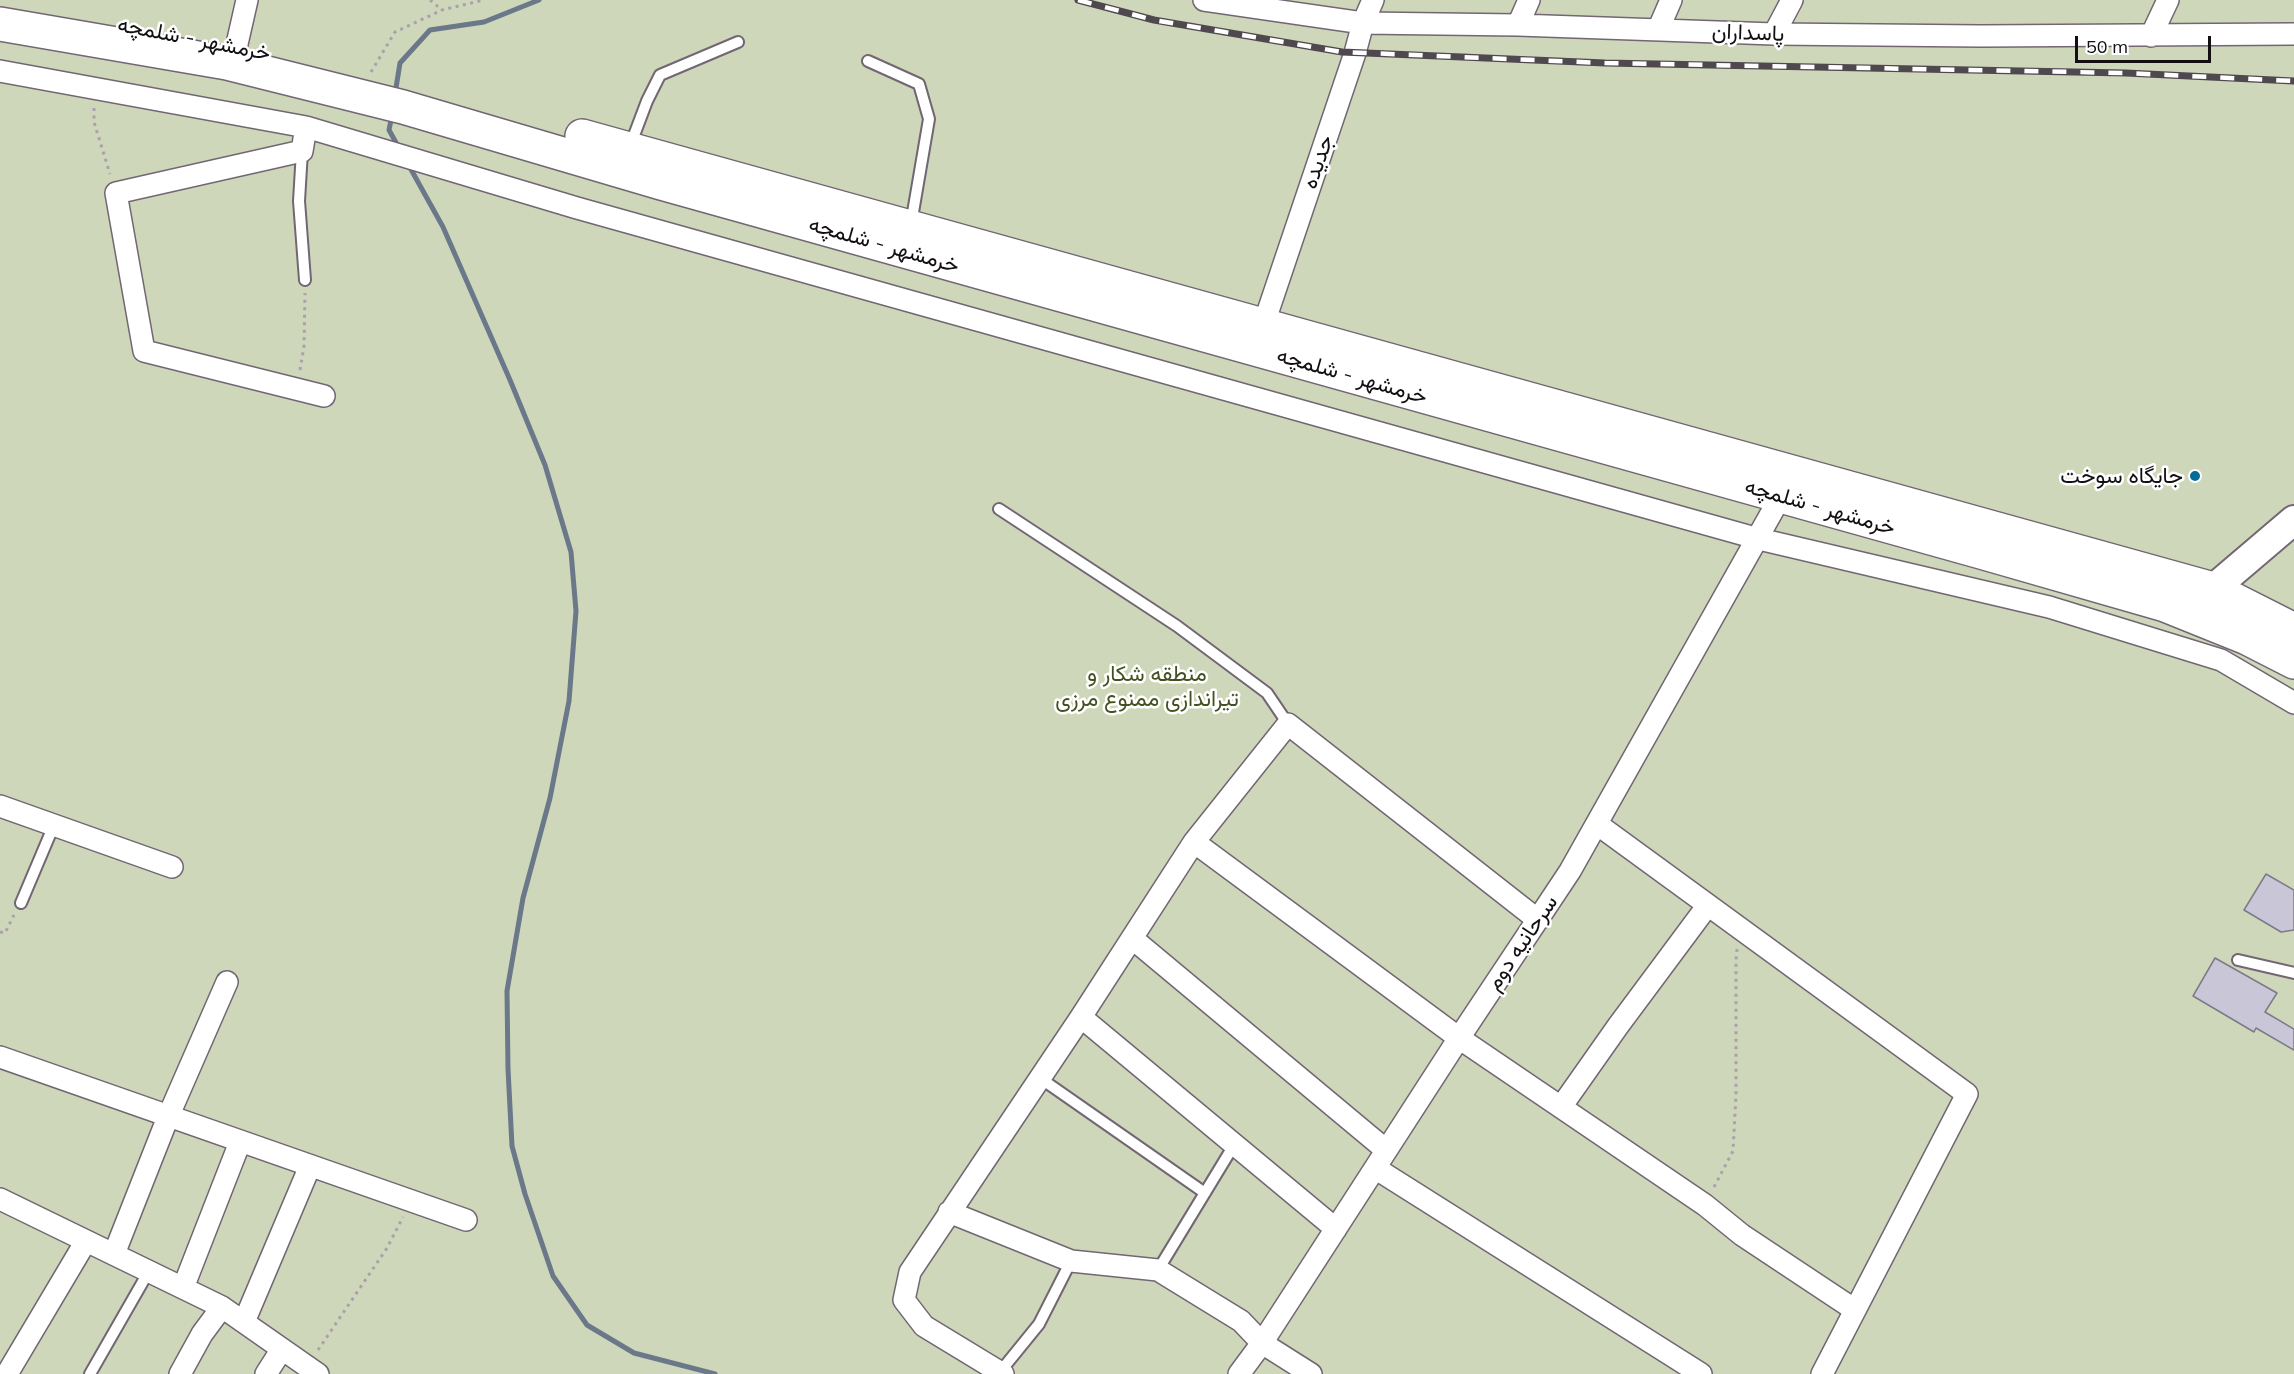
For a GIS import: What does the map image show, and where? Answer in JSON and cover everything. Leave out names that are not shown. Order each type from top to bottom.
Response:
[{"type":"highway","name":"خرمشهر - شلمچه","points":[[0,3],[237,44],[661,183],[1259,337],[2212,589],[2294,630]]},
{"type":"highway","name":"خرمشهر - شلمچه","points":[[0,24],[389,93],[629,149],[910,227],[1259,337],[1781,496],[2165,606],[2247,638],[2294,663]]},
{"type":"main road","points":[[2212,589],[2294,520]]},
{"type":"street","points":[[237,44],[247,0]]},
{"type":"street","name":"جدیده","points":[[1259,337],[1356,53],[1363,23],[1373,0]]},
{"type":"street","points":[[1518,25],[1529,0]]},
{"type":"street","points":[[1658,30],[1671,0]]},
{"type":"street","points":[[1774,34],[1791,0]]},
{"type":"street","points":[[2151,36],[2168,0]]},
{"type":"street","name":"پاسداران","points":[[1214,1],[1363,23],[1518,25],[1774,34],[2151,36],[2294,34]]},
{"type":"street","points":[[0,71],[306,127],[577,208],[1759,538],[2049,608],[2221,660],[2294,703]]},
{"type":"street","points":[[306,127],[302,151],[116,193],[144,351],[324,396]]},
{"type":"street","name":"سرحانیه دوم","points":[[1239,1374],[1262,1343],[1458,1038],[1570,871],[1781,496]]},
{"type":"street","points":[[1001,1373],[924,1326],[904,1300],[910,1272],[1081,1017],[1194,842],[1288,724],[1538,920]]},
{"type":"street","points":[[0,806],[172,867]]},
{"type":"street","points":[[1597,824],[1967,1094],[1822,1374]]},
{"type":"street","points":[[1194,842],[1458,1038],[1705,1205],[1742,1235],[1855,1310]]},
{"type":"street","points":[[1561,1107],[1708,905]]},
{"type":"street","points":[[1132,939],[1386,1150]]},
{"type":"street","points":[[114,1254],[168,1117],[227,982]]},
{"type":"street","points":[[1081,1017],[1336,1229]]},
{"type":"street","points":[[0,1056],[466,1220]]},
{"type":"street","points":[[183,1288],[240,1142]]},
{"type":"street","points":[[244,1322],[310,1166]]},
{"type":"street","points":[[1375,1168],[1701,1374]]},
{"type":"street","points":[[0,1200],[222,1306],[312,1370]]},
{"type":"street","points":[[949,1212],[1071,1261],[1158,1270],[1241,1321],[1262,1343],[1311,1374]]},
{"type":"street","points":[[7,1371],[86,1241]]},
{"type":"street","points":[[180,1374],[202,1334],[222,1306]]},
{"type":"street","points":[[266,1374],[282,1348]]},
{"type":"lane","points":[[629,149],[647,101],[660,75],[738,42]]},
{"type":"lane","points":[[868,61],[919,84],[929,119],[910,227]]},
{"type":"lane","points":[[302,151],[299,201],[305,280]]},
{"type":"lane","points":[[999,509],[1177,626],[1267,693],[1288,724]]},
{"type":"lane","points":[[21,903],[54,825]]},
{"type":"lane","points":[[2238,960],[2294,973]]},
{"type":"lane","points":[[1040,1078],[1205,1192]]},
{"type":"lane","points":[[1158,1270],[1234,1145]]},
{"type":"lane","points":[[1001,1373],[1039,1324],[1071,1261]]},
{"type":"lane","points":[[90,1374],[149,1271]]},
{"type":"path","points":[[430,0],[442,10]]},
{"type":"path","points":[[389,93],[395,32],[442,10],[484,0]]},
{"type":"path","points":[[94,98],[94,122],[116,193]]},
{"type":"path","points":[[297,389],[304,346],[305,280]]},
{"type":"path","points":[[0,932],[5,933],[21,903]]},
{"type":"path","points":[[1705,1205],[1733,1151],[1736,1095],[1736,960],[1741,929]]},
{"type":"path","points":[[312,1370],[387,1248],[411,1201]]},
{"type":"green space","name":"منطقه شکار و تیراندازی ممنوع مرزی","points":[[0,0],[2294,0],[2294,1374],[0,1374]]},
{"type":"building","points":[[2266,874],[2294,890],[2294,930],[2281,932],[2244,910]]},
{"type":"building","points":[[2215,958],[2277,993],[2265,1012],[2294,1029],[2294,1050],[2256,1028],[2254,1032],[2193,996]]},
{"type":"waterway","points":[[395,94],[400,63],[430,30],[484,22],[539,0]]},
{"type":"waterway","points":[[392,115],[389,130],[399,148]]},
{"type":"waterway","points":[[408,164],[443,227],[510,380],[545,465],[571,552],[576,611],[569,701],[550,798],[523,898],[507,991],[512,1146],[525,1194],[553,1276],[587,1325],[634,1353],[715,1374]]},
{"type":"railway","points":[[1078,0],[1154,20],[1342,52],[1605,63],[2126,73],[2294,81]]},
{"type":"place","name":"جایگاه سوخت","points":[[2195,476]]}]
